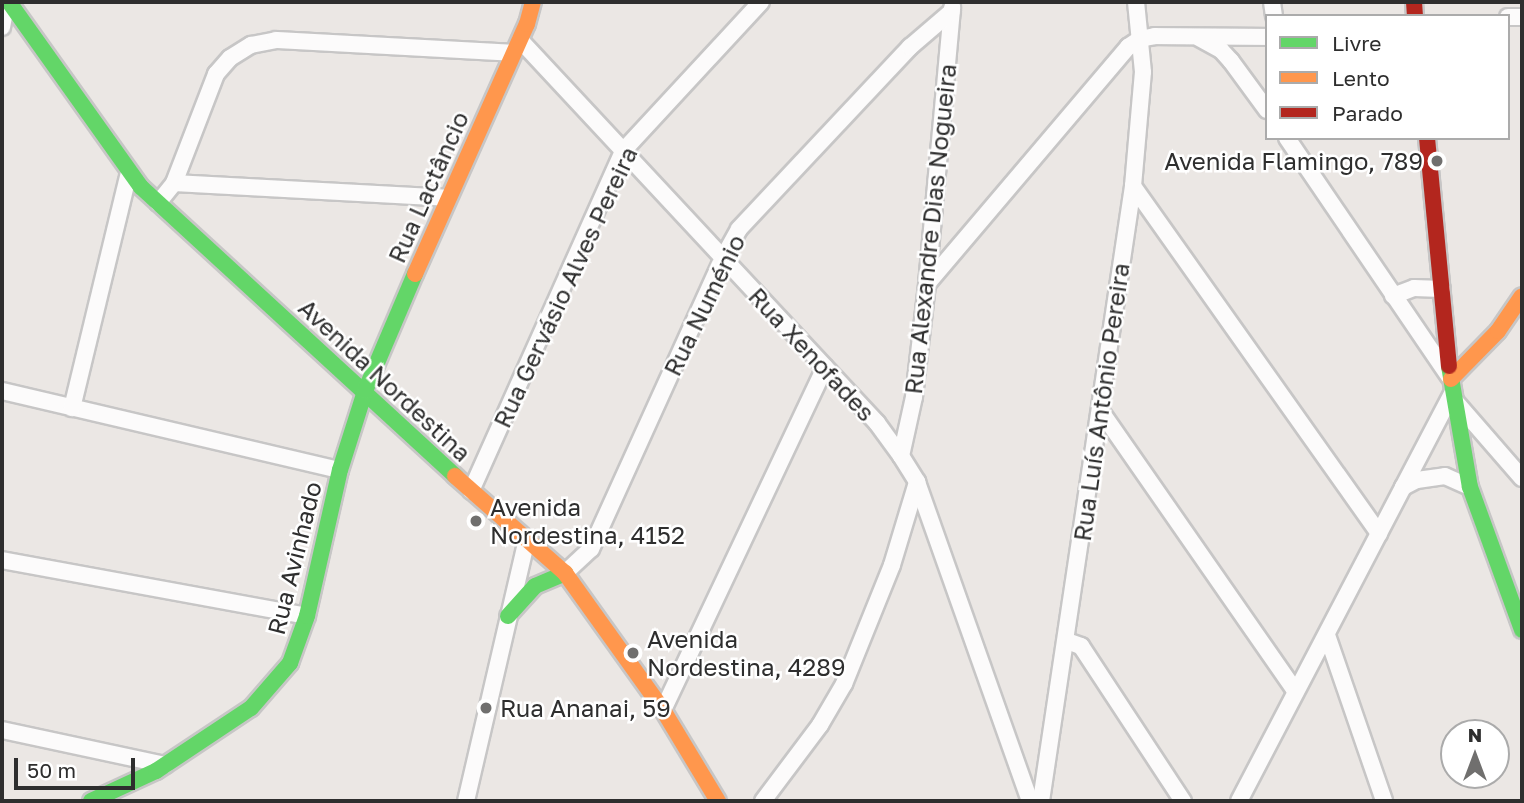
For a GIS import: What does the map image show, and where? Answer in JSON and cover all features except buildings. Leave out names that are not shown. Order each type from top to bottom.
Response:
[{"type":"street","points":[[2,27],[8,2]]},
{"type":"street","name":"Avenida Nordestina","points":[[8,2],[129,172],[158,203],[471,491],[565,573],[663,710],[718,801]]},
{"type":"street","name":"Rua Lactâncio","points":[[365,391],[447,198],[516,47],[533,2]]},
{"type":"street","name":"Rua Gervásio Alves Pereira","points":[[471,491],[623,151],[761,2]]},
{"type":"street","name":"Rua Luís Antônio Pereira","points":[[1041,801],[1133,186],[1143,90],[1136,2]]},
{"type":"street","name":"Rua Numénio","points":[[565,573],[591,549],[723,258],[740,229],[910,47],[952,7]]},
{"type":"street","name":"Rua Alexandre Dias Nogueira","points":[[901,456],[914,397],[927,284],[952,7]]},
{"type":"street","points":[[1194,35],[1221,50],[1265,107]]},
{"type":"street","points":[[927,284],[1117,57],[1140,39],[1194,35],[1265,37]]},
{"type":"street","points":[[158,203],[174,183],[216,74],[230,58],[251,45],[276,40],[516,47]]},
{"type":"street","name":"Rua Xenofades","points":[[516,47],[623,151],[877,423],[901,456],[917,482],[1030,801]]},
{"type":"street","points":[[1288,140],[1393,296],[1452,390],[1522,478]]},
{"type":"street","points":[[1427,140],[1452,390],[1470,487],[1522,630]]},
{"type":"street","points":[[72,408],[129,172]]},
{"type":"street","points":[[174,183],[447,198]]},
{"type":"street","points":[[1133,186],[1379,534]]},
{"type":"street","points":[[1393,296],[1414,288],[1442,289]]},
{"type":"street","points":[[1239,801],[1452,390],[1522,296]]},
{"type":"street","points":[[663,710],[825,367]]},
{"type":"street","points":[[2,391],[341,470]]},
{"type":"street","name":"Rua Avinhado","points":[[91,801],[164,765],[251,708],[276,683],[290,663],[307,616],[341,470],[365,391]]},
{"type":"street","points":[[1100,410],[1296,692]]},
{"type":"street","points":[[1403,487],[1417,480],[1445,476],[1470,487]]},
{"type":"street","points":[[763,801],[820,725],[844,684],[892,565],[917,482]]},
{"type":"street","points":[[466,801],[527,539]]},
{"type":"street","points":[[2,560],[307,616]]},
{"type":"street","points":[[508,616],[535,586],[565,573]]},
{"type":"street","points":[[1327,635],[1384,801]]},
{"type":"street","points":[[1067,641],[1081,646],[1183,801]]},
{"type":"street","points":[[2,730],[164,765]]},
{"type":"traffic: fast","points":[[9,2],[141,187],[455,476]]},
{"type":"traffic: fast","points":[[91,801],[156,771],[251,708],[290,663],[307,616],[340,470],[365,391],[415,274]]},
{"type":"traffic: fast","points":[[1449,366],[1470,487],[1522,630]]},
{"type":"traffic: fast","points":[[508,616],[535,586],[565,573]]},
{"type":"traffic: slow","points":[[415,274],[527,24],[533,2]]},
{"type":"traffic: slow","points":[[1451,379],[1498,331],[1522,296]]},
{"type":"traffic: slow","points":[[455,476],[565,573],[663,710],[718,801]]},
{"type":"traffic: jam","points":[[1414,2],[1415,14]]},
{"type":"traffic: jam","points":[[1427,140],[1449,366]]},
{"type":"place","name":"Avenida Flamingo, 789","points":[[1437,161]]},
{"type":"place","name":"Avenida Nordestina, 4152","points":[[476,521]]},
{"type":"place","name":"Avenida Nordestina, 4289","points":[[633,653]]},
{"type":"place","name":"Rua Ananai, 59","points":[[486,708]]}]
